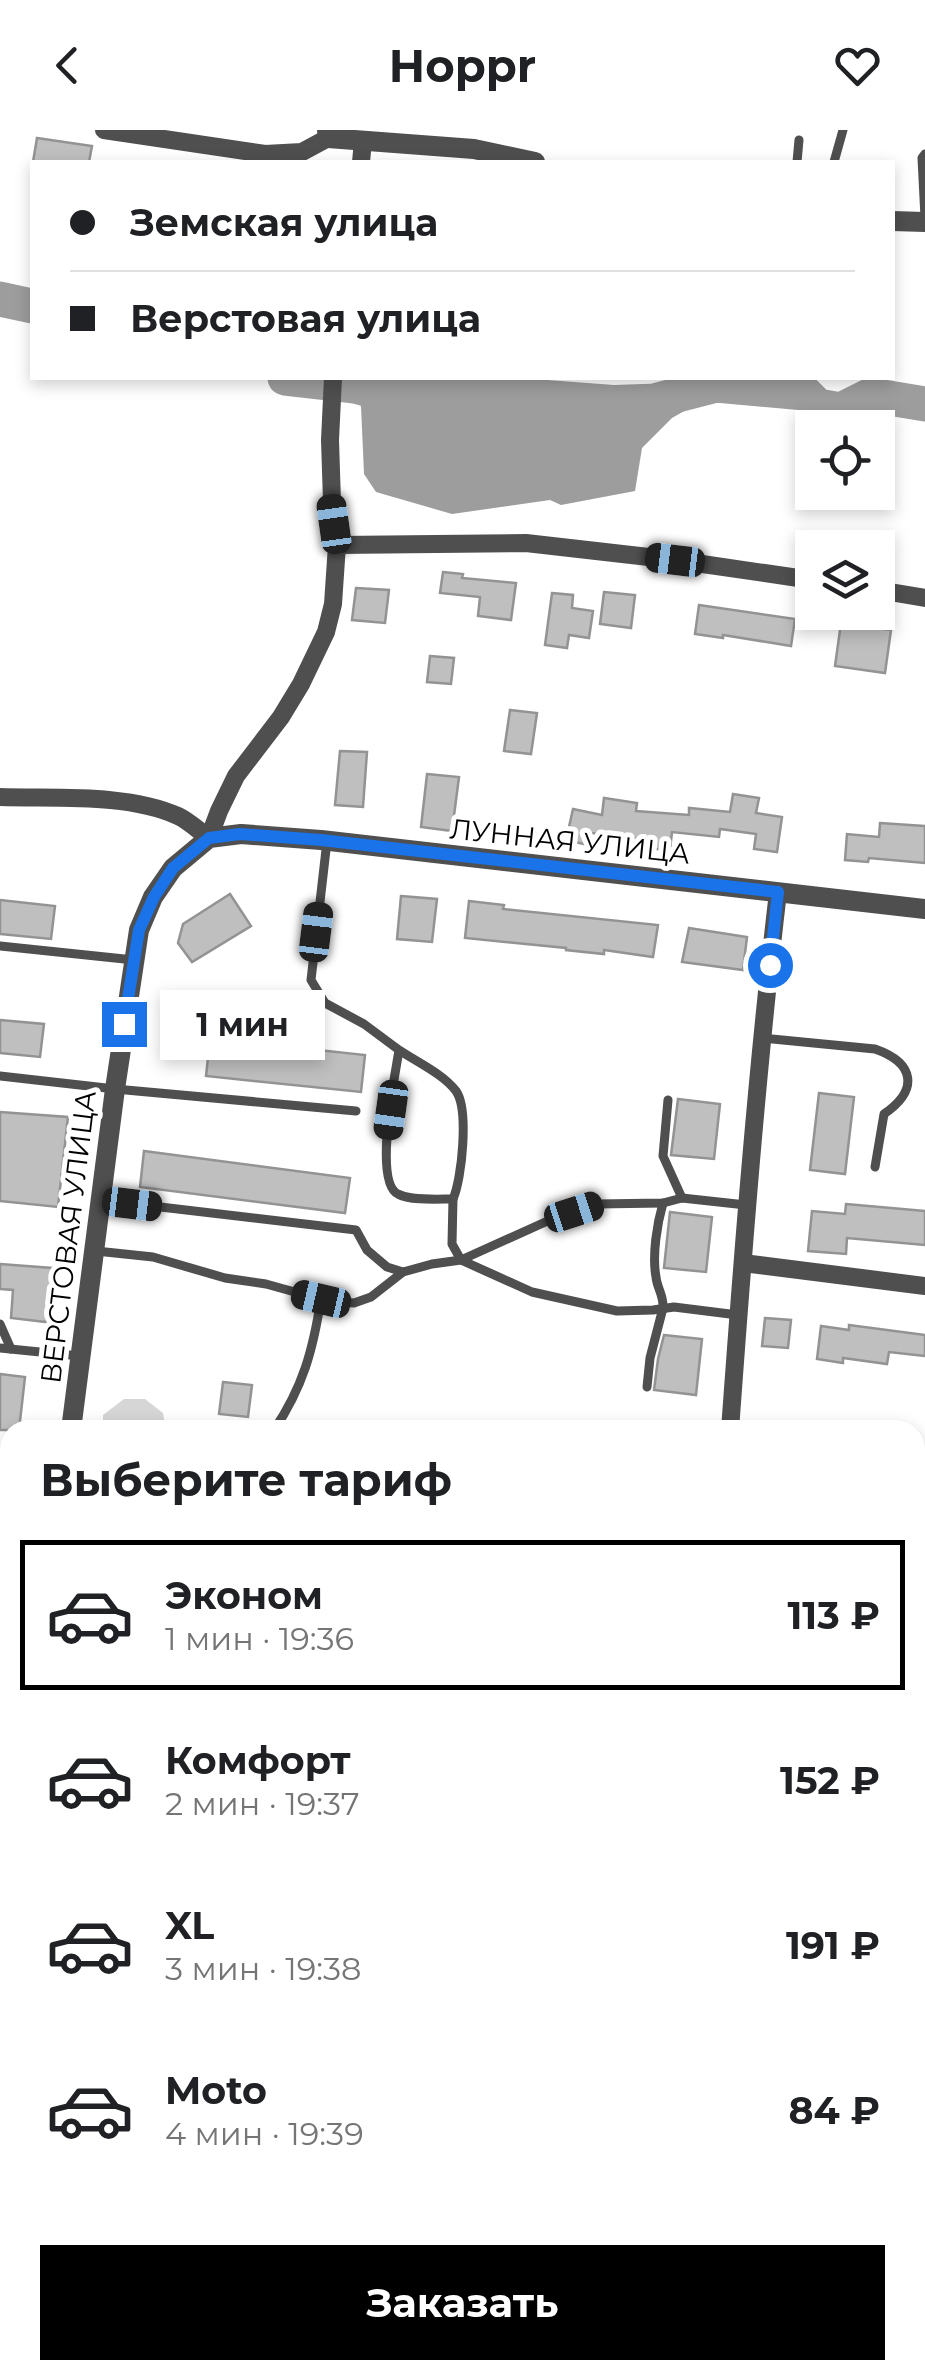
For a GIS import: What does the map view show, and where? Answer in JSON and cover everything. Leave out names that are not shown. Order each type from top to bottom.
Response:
[{"type":"street","points":[[104,130],[266,154],[302,152],[327,134],[362,152],[474,148],[527,160]]},
{"type":"street","points":[[895,221],[925,220]]},
{"type":"street","points":[[0,796],[116,801],[156,808],[182,817],[209,838],[236,776],[281,718],[326,632],[333,604],[337,545],[332,502],[332,386]]},
{"type":"street","points":[[337,545],[526,543],[795,578]]},
{"type":"street","points":[[895,593],[925,598]]},
{"type":"street","name":"ЛУННАЯ УЛИЦА","points":[[209,838],[240,834],[327,841],[925,909]]},
{"type":"street","name":"ВЕРСТОВАЯ УЛИЦА","points":[[71,1420],[139,930],[173,868],[209,838]]},
{"type":"street","points":[[731,1420],[746,1205],[778,892]]},
{"type":"street","points":[[742,1262],[925,1286]]},
{"type":"lane","points":[[835,160],[843,130]]},
{"type":"lane","points":[[797,160],[799,140]]},
{"type":"lane","points":[[925,154],[925,220]]},
{"type":"lane","points":[[327,841],[311,980],[325,1003],[364,1024],[454,1088],[460,1098],[460,1166],[453,1199],[452,1244],[461,1260],[532,1292],[617,1311],[674,1307],[738,1315]]},
{"type":"lane","points":[[0,946],[134,960]]},
{"type":"lane","points":[[761,1038],[876,1049],[892,1055],[902,1065],[909,1080],[906,1094],[884,1114],[876,1168]]},
{"type":"lane","points":[[398,1050],[385,1152],[386,1178],[398,1195],[453,1199]]},
{"type":"lane","points":[[0,1076],[356,1111]]},
{"type":"lane","points":[[668,1100],[663,1156],[682,1198]]},
{"type":"lane","points":[[95,1251],[152,1258],[225,1278],[354,1303],[371,1297],[403,1272],[461,1260],[552,1219],[597,1204],[663,1203],[682,1198],[746,1205]]},
{"type":"lane","points":[[101,1200],[356,1230],[367,1250],[387,1267],[403,1272]]},
{"type":"lane","points":[[647,1386],[663,1308],[655,1268],[663,1203]]},
{"type":"lane","points":[[280,1420],[308,1363],[321,1299]]},
{"type":"lane","points":[[0,1324],[6,1348],[80,1356]]},
{"type":"shaded area","points":[[346,380],[548,380],[614,385],[702,382],[707,398],[672,418],[642,448],[635,491],[561,505],[550,500],[452,514],[376,492],[364,474],[361,406],[346,389]]},
{"type":"shaded area","points":[[124,1399],[145,1399],[163,1413],[164,1420],[103,1420],[103,1415]]},
{"type":"building","points":[[37,138],[92,146],[89,160],[33,160]]},
{"type":"building","points":[[443,572],[463,574],[462,578],[516,583],[511,620],[478,616],[480,597],[440,593]]},
{"type":"building","points":[[356,588],[389,590],[385,623],[352,620]]},
{"type":"building","points":[[604,592],[635,595],[631,628],[600,624]]},
{"type":"building","points":[[552,593],[573,595],[572,608],[593,611],[589,638],[569,635],[567,648],[545,645]]},
{"type":"building","points":[[699,605],[795,619],[791,646],[695,634]]},
{"type":"building","points":[[840,630],[891,630],[885,673],[835,666]]},
{"type":"building","points":[[430,656],[454,658],[451,684],[427,682]]},
{"type":"building","points":[[510,710],[537,713],[531,754],[504,751]]},
{"type":"building","points":[[340,751],[367,752],[363,807],[335,805]]},
{"type":"building","points":[[427,774],[459,777],[452,831],[421,827]]},
{"type":"building","points":[[733,794],[759,798],[756,813],[782,817],[777,852],[754,849],[756,834],[720,829],[719,837],[672,832],[670,850],[638,848],[639,839],[590,833],[588,845],[566,840],[573,809],[602,815],[604,798],[637,803],[636,811],[689,815],[689,808],[730,812]]},
{"type":"building","points":[[880,823],[925,826],[925,863],[845,860],[847,834],[879,837]]},
{"type":"building","points":[[230,894],[251,926],[192,962],[178,943],[183,924]]},
{"type":"building","points":[[401,896],[437,899],[432,942],[397,939]]},
{"type":"building","points":[[0,900],[55,906],[51,939],[0,934]]},
{"type":"building","points":[[469,901],[504,905],[503,909],[658,925],[653,957],[465,938]]},
{"type":"building","points":[[689,928],[747,937],[743,970],[682,962]]},
{"type":"building","points":[[178,1005],[228,1009],[225,1040],[365,1055],[361,1092],[206,1076],[209,1049],[173,1046]]},
{"type":"building","points":[[0,1020],[44,1024],[40,1057],[0,1053]]},
{"type":"building","points":[[819,1093],[854,1097],[845,1174],[810,1170]]},
{"type":"building","points":[[678,1099],[720,1104],[714,1159],[671,1155]]},
{"type":"building","points":[[0,1112],[68,1117],[58,1207],[0,1201]]},
{"type":"building","points":[[144,1151],[350,1178],[345,1213],[140,1187]]},
{"type":"building","points":[[846,1204],[925,1211],[925,1245],[847,1238],[846,1254],[808,1251],[812,1211],[845,1214]]},
{"type":"building","points":[[670,1212],[712,1217],[706,1272],[664,1268]]},
{"type":"building","points":[[0,1264],[52,1268],[46,1322],[11,1318],[13,1290],[0,1289]]},
{"type":"building","points":[[765,1318],[791,1320],[788,1348],[762,1346]]},
{"type":"building","points":[[849,1325],[925,1335],[925,1356],[889,1352],[887,1364],[817,1359],[821,1326],[849,1330]]},
{"type":"building","points":[[664,1335],[702,1339],[696,1395],[654,1390]]},
{"type":"building","points":[[0,1374],[25,1377],[20,1420],[0,1420]]},
{"type":"building","points":[[223,1382],[252,1385],[248,1417],[219,1414]]},
{"type":"waterway","points":[[0,299],[30,306]]},
{"type":"waterway","points":[[302,380],[390,395]]},
{"type":"waterway","points":[[658,400],[716,385],[805,393],[818,406],[841,410],[871,395],[925,404]]},
{"type":"route","points":[[124,1024],[139,930],[154,897],[173,868],[209,838],[240,834],[778,892],[770,965]]}]
